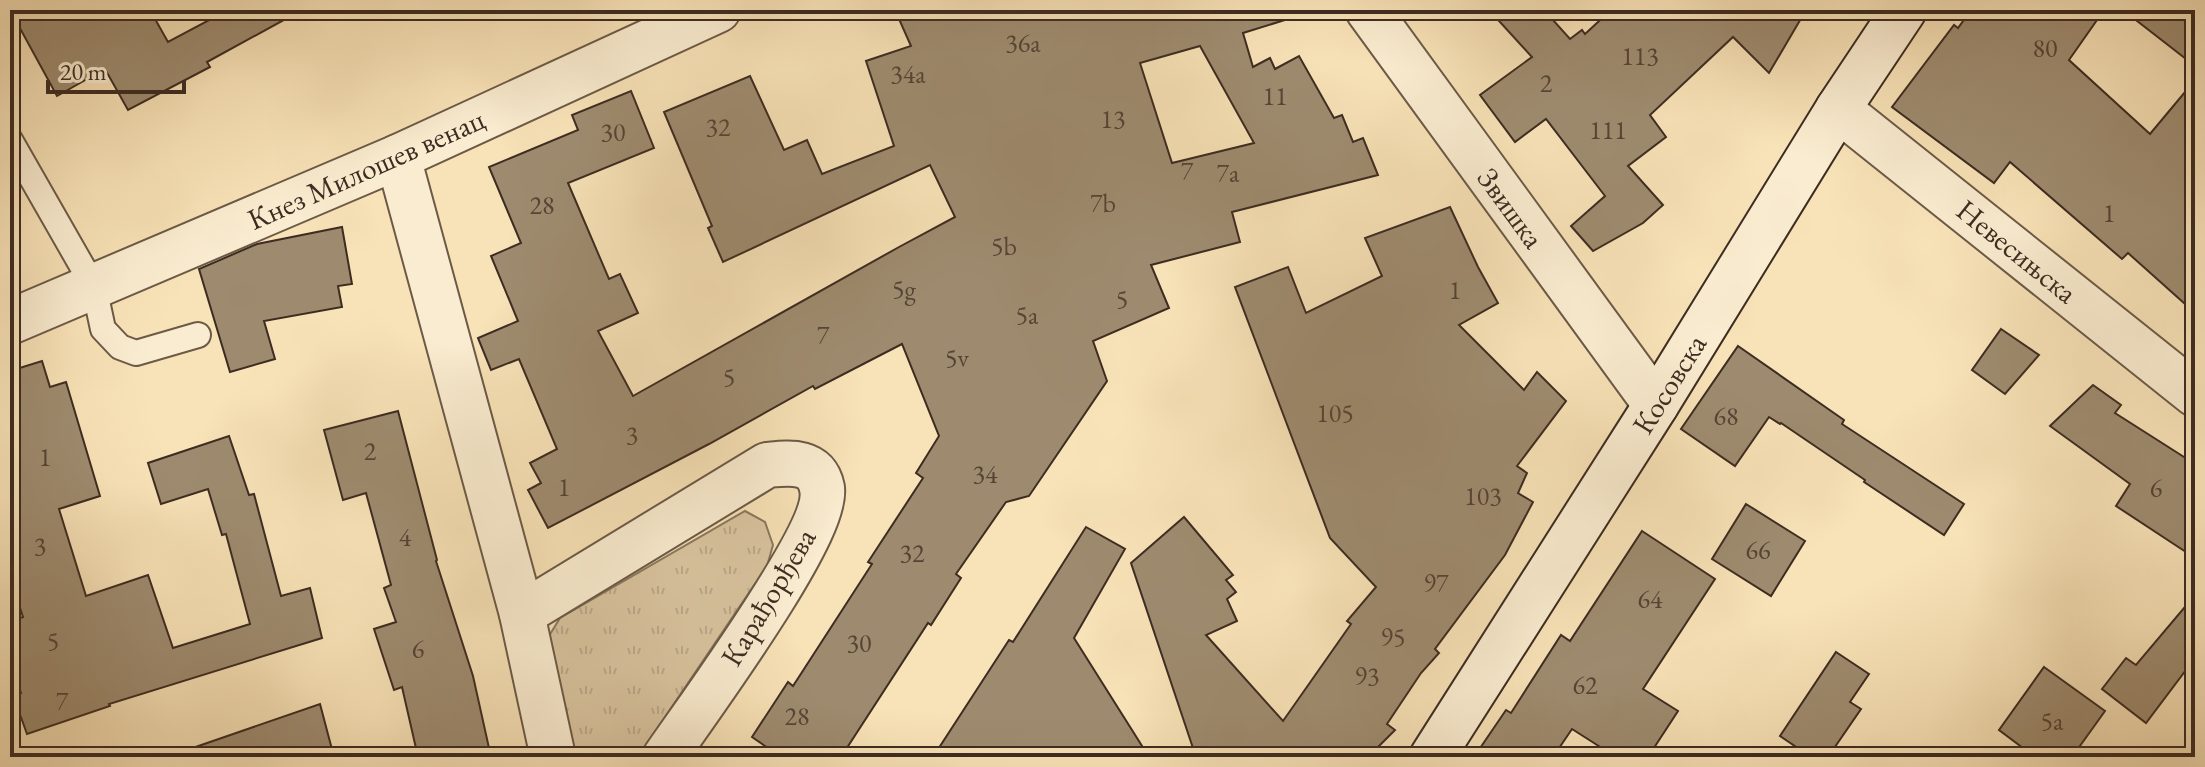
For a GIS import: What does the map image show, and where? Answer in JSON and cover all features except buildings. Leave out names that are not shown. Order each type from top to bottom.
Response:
[{"type":"street","name":"Кнез Милошев венац","points":[[10,322],[398,157],[718,10]]},
{"type":"street","name":"Звишка","points":[[1368,10],[1656,405]]},
{"type":"street","name":"Косовска","points":[[1432,757],[1656,405],[1838,109],[1904,10]]},
{"type":"street","name":"Невесињска","points":[[1838,109],[2195,394]]},
{"type":"street","points":[[398,157],[522,614],[553,757]]},
{"type":"street","name":"Карађорђева","points":[[522,614],[767,465],[794,462],[813,470],[822,488],[820,510],[791,571],[665,757]]},
{"type":"lane","points":[[10,140],[94,287],[103,329],[120,347],[136,353],[198,335]]},
{"type":"green space","points":[[745,511],[765,522],[773,545],[767,566],[638,757],[572,757],[549,636],[560,618]]}]
